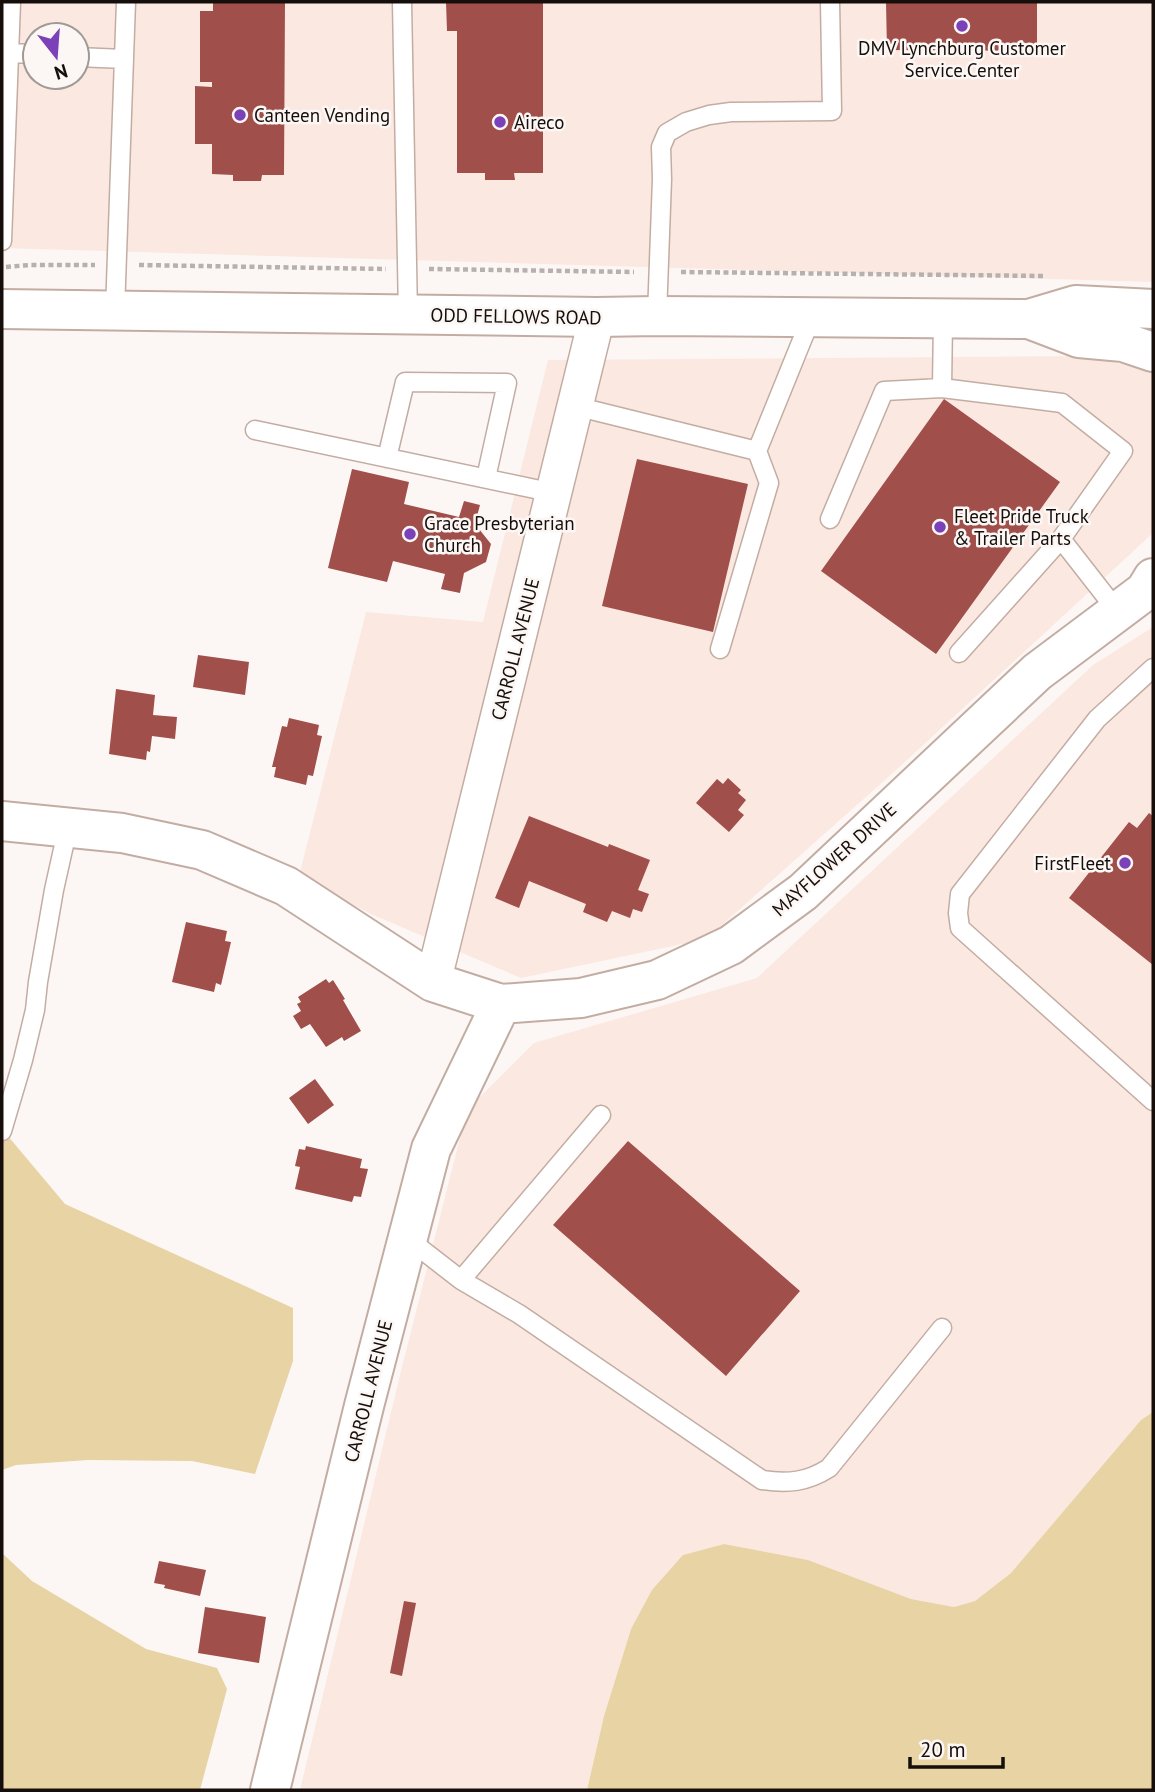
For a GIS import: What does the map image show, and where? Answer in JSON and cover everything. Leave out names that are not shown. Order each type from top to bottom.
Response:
[{"type":"street","name":"ODD FELLOWS ROAD","points":[[2,309],[943,320],[1030,319],[1076,305],[1153,309]]},
{"type":"street","name":"CARROLL AVENUE","points":[[433,982],[597,317]]},
{"type":"street","name":"ODD FELLOWS ROAD","points":[[1030,319],[1079,338],[1123,342],[1153,352]]},
{"type":"street","name":"MAYFLOWER DRIVE","points":[[2,821],[122,833],[202,850],[286,886],[433,982],[501,1004],[581,998],[657,980],[732,945],[803,892],[1037,672],[1142,593]]},
{"type":"street","name":"CARROLL AVENUE","points":[[270,1790],[364,1406],[431,1149],[501,1004]]},
{"type":"lane","points":[[2,241],[11,2]]},
{"type":"lane","points":[[115,311],[125,2]]},
{"type":"lane","points":[[402,2],[408,315]]},
{"type":"lane","points":[[657,316],[661,147],[667,133],[686,122],[731,111],[832,111],[830,2]]},
{"type":"lane","points":[[9,53],[21,53]]},
{"type":"lane","points":[[91,58],[124,59]]},
{"type":"lane","points":[[720,649],[769,483],[757,451],[811,318]]},
{"type":"lane","points":[[942,388],[943,320]]},
{"type":"lane","points":[[387,458],[405,382],[506,383],[486,478]]},
{"type":"lane","points":[[830,519],[884,391],[942,388],[1062,403],[1123,452],[1061,539],[959,653]]},
{"type":"lane","points":[[575,406],[757,451]]},
{"type":"lane","points":[[255,430],[554,492]]},
{"type":"lane","points":[[1061,539],[1142,593]]},
{"type":"lane","points":[[1153,668],[1097,719],[960,894],[958,913],[960,928],[1153,1101]]},
{"type":"lane","points":[[2,1131],[35,1010],[54,890],[68,827]]},
{"type":"lane","points":[[461,1280],[601,1115]]},
{"type":"lane","points":[[408,1238],[461,1280],[519,1314],[762,1480],[799,1482],[817,1476],[829,1468],[942,1328]]},
{"type":"path","points":[[2,267],[89,265]]},
{"type":"path","points":[[142,265],[378,269]]},
{"type":"path","points":[[434,270],[631,272]]},
{"type":"path","points":[[686,272],[1044,276]]},
{"type":"shaded area","points":[[2,2],[1153,2],[1153,282],[2,248]]},
{"type":"shaded area","points":[[1091,356],[1153,373],[1153,533],[894,772],[706,939],[521,978],[371,914],[299,876],[366,612],[483,622],[548,360]]},
{"type":"shaded area","points":[[1153,627],[1153,1412],[1141,1420],[1011,1573],[975,1601],[954,1607],[911,1599],[808,1560],[724,1544],[683,1555],[631,1629],[604,1716],[587,1790],[300,1790],[467,1110],[534,1043],[757,978],[1093,665]]},
{"type":"shaded area","points":[[2,1129],[65,1204],[293,1308],[293,1361],[255,1474],[192,1461],[88,1460],[16,1465],[2,1470]]},
{"type":"shaded area","points":[[1153,1412],[1153,1790],[587,1790],[604,1716],[631,1629],[652,1590],[683,1555],[724,1544],[808,1560],[911,1599],[954,1607],[975,1601],[1011,1573],[1141,1420]]},
{"type":"shaded area","points":[[2,1553],[32,1581],[146,1649],[217,1668],[227,1689],[200,1790],[2,1790]]},
{"type":"building","name":"Canteen Vending","points":[[213,2],[285,2],[284,175],[262,175],[261,181],[233,181],[233,175],[212,174],[212,144],[195,144],[195,86],[212,87],[212,82],[200,82],[200,11],[213,11]]},
{"type":"building","name":"Aireco","points":[[446,2],[543,2],[543,173],[514,173],[515,180],[485,180],[485,173],[457,173],[457,31],[447,31]]},
{"type":"building","name":"DMV Lynchburg Customer Service.Center","points":[[886,2],[1037,2],[1037,51],[887,50]]},
{"type":"building","name":"Fleet Pride Truck & Trailer Parts","points":[[944,399],[1060,482],[936,654],[821,571]]},
{"type":"building","points":[[637,459],[748,484],[713,632],[602,606]]},
{"type":"building","name":"Grace Presbyterian Church","points":[[352,469],[409,482],[404,504],[459,517],[464,501],[480,505],[475,524],[491,544],[486,562],[464,573],[460,593],[441,589],[445,574],[393,561],[387,582],[328,568]]},
{"type":"building","points":[[198,655],[249,662],[245,695],[193,687]]},
{"type":"building","points":[[116,689],[155,695],[153,715],[177,717],[175,739],[152,736],[146,760],[109,754]]},
{"type":"building","points":[[289,718],[319,725],[317,735],[322,736],[313,776],[308,775],[306,785],[274,777],[276,767],[272,767],[282,726],[287,727]]},
{"type":"building","points":[[728,778],[741,790],[738,793],[746,800],[738,810],[744,815],[729,832],[696,803],[717,779],[723,784]]},
{"type":"building","name":"FirstFleet","points":[[1149,813],[1153,816],[1153,965],[1069,898],[1129,822],[1137,828]]},
{"type":"building","points":[[529,816],[608,847],[609,844],[650,860],[638,890],[649,894],[642,912],[633,909],[630,918],[612,911],[607,922],[583,912],[586,904],[529,881],[519,908],[495,898]]},
{"type":"building","points":[[186,922],[227,931],[225,941],[231,942],[221,985],[216,983],[214,992],[172,982]]},
{"type":"building","points":[[326,979],[329,983],[333,980],[361,1031],[344,1041],[342,1037],[326,1047],[310,1024],[301,1029],[293,1016],[301,1011],[297,1004],[301,1002],[298,997]]},
{"type":"building","points":[[315,1079],[334,1105],[308,1124],[289,1098]]},
{"type":"building","points":[[628,1141],[800,1291],[726,1376],[553,1225]]},
{"type":"building","points":[[306,1146],[362,1159],[360,1168],[368,1169],[361,1197],[354,1196],[352,1202],[295,1189],[300,1167],[295,1166],[299,1149],[305,1150]]},
{"type":"building","points":[[159,1561],[206,1570],[200,1596],[154,1583]]},
{"type":"building","points":[[404,1601],[416,1603],[402,1676],[390,1673]]},
{"type":"building","points":[[205,1607],[266,1617],[259,1663],[198,1653]]},
{"type":"place","name":"DMV Lynchburg Customer Service.Center","points":[[962,26]]},
{"type":"place","name":"Canteen Vending","points":[[240,115]]},
{"type":"place","name":"Aireco","points":[[500,122]]},
{"type":"place","name":"Fleet Pride Truck & Trailer Parts","points":[[940,527]]},
{"type":"place","name":"Grace Presbyterian Church","points":[[410,534]]},
{"type":"place","name":"FirstFleet","points":[[1125,863]]}]
